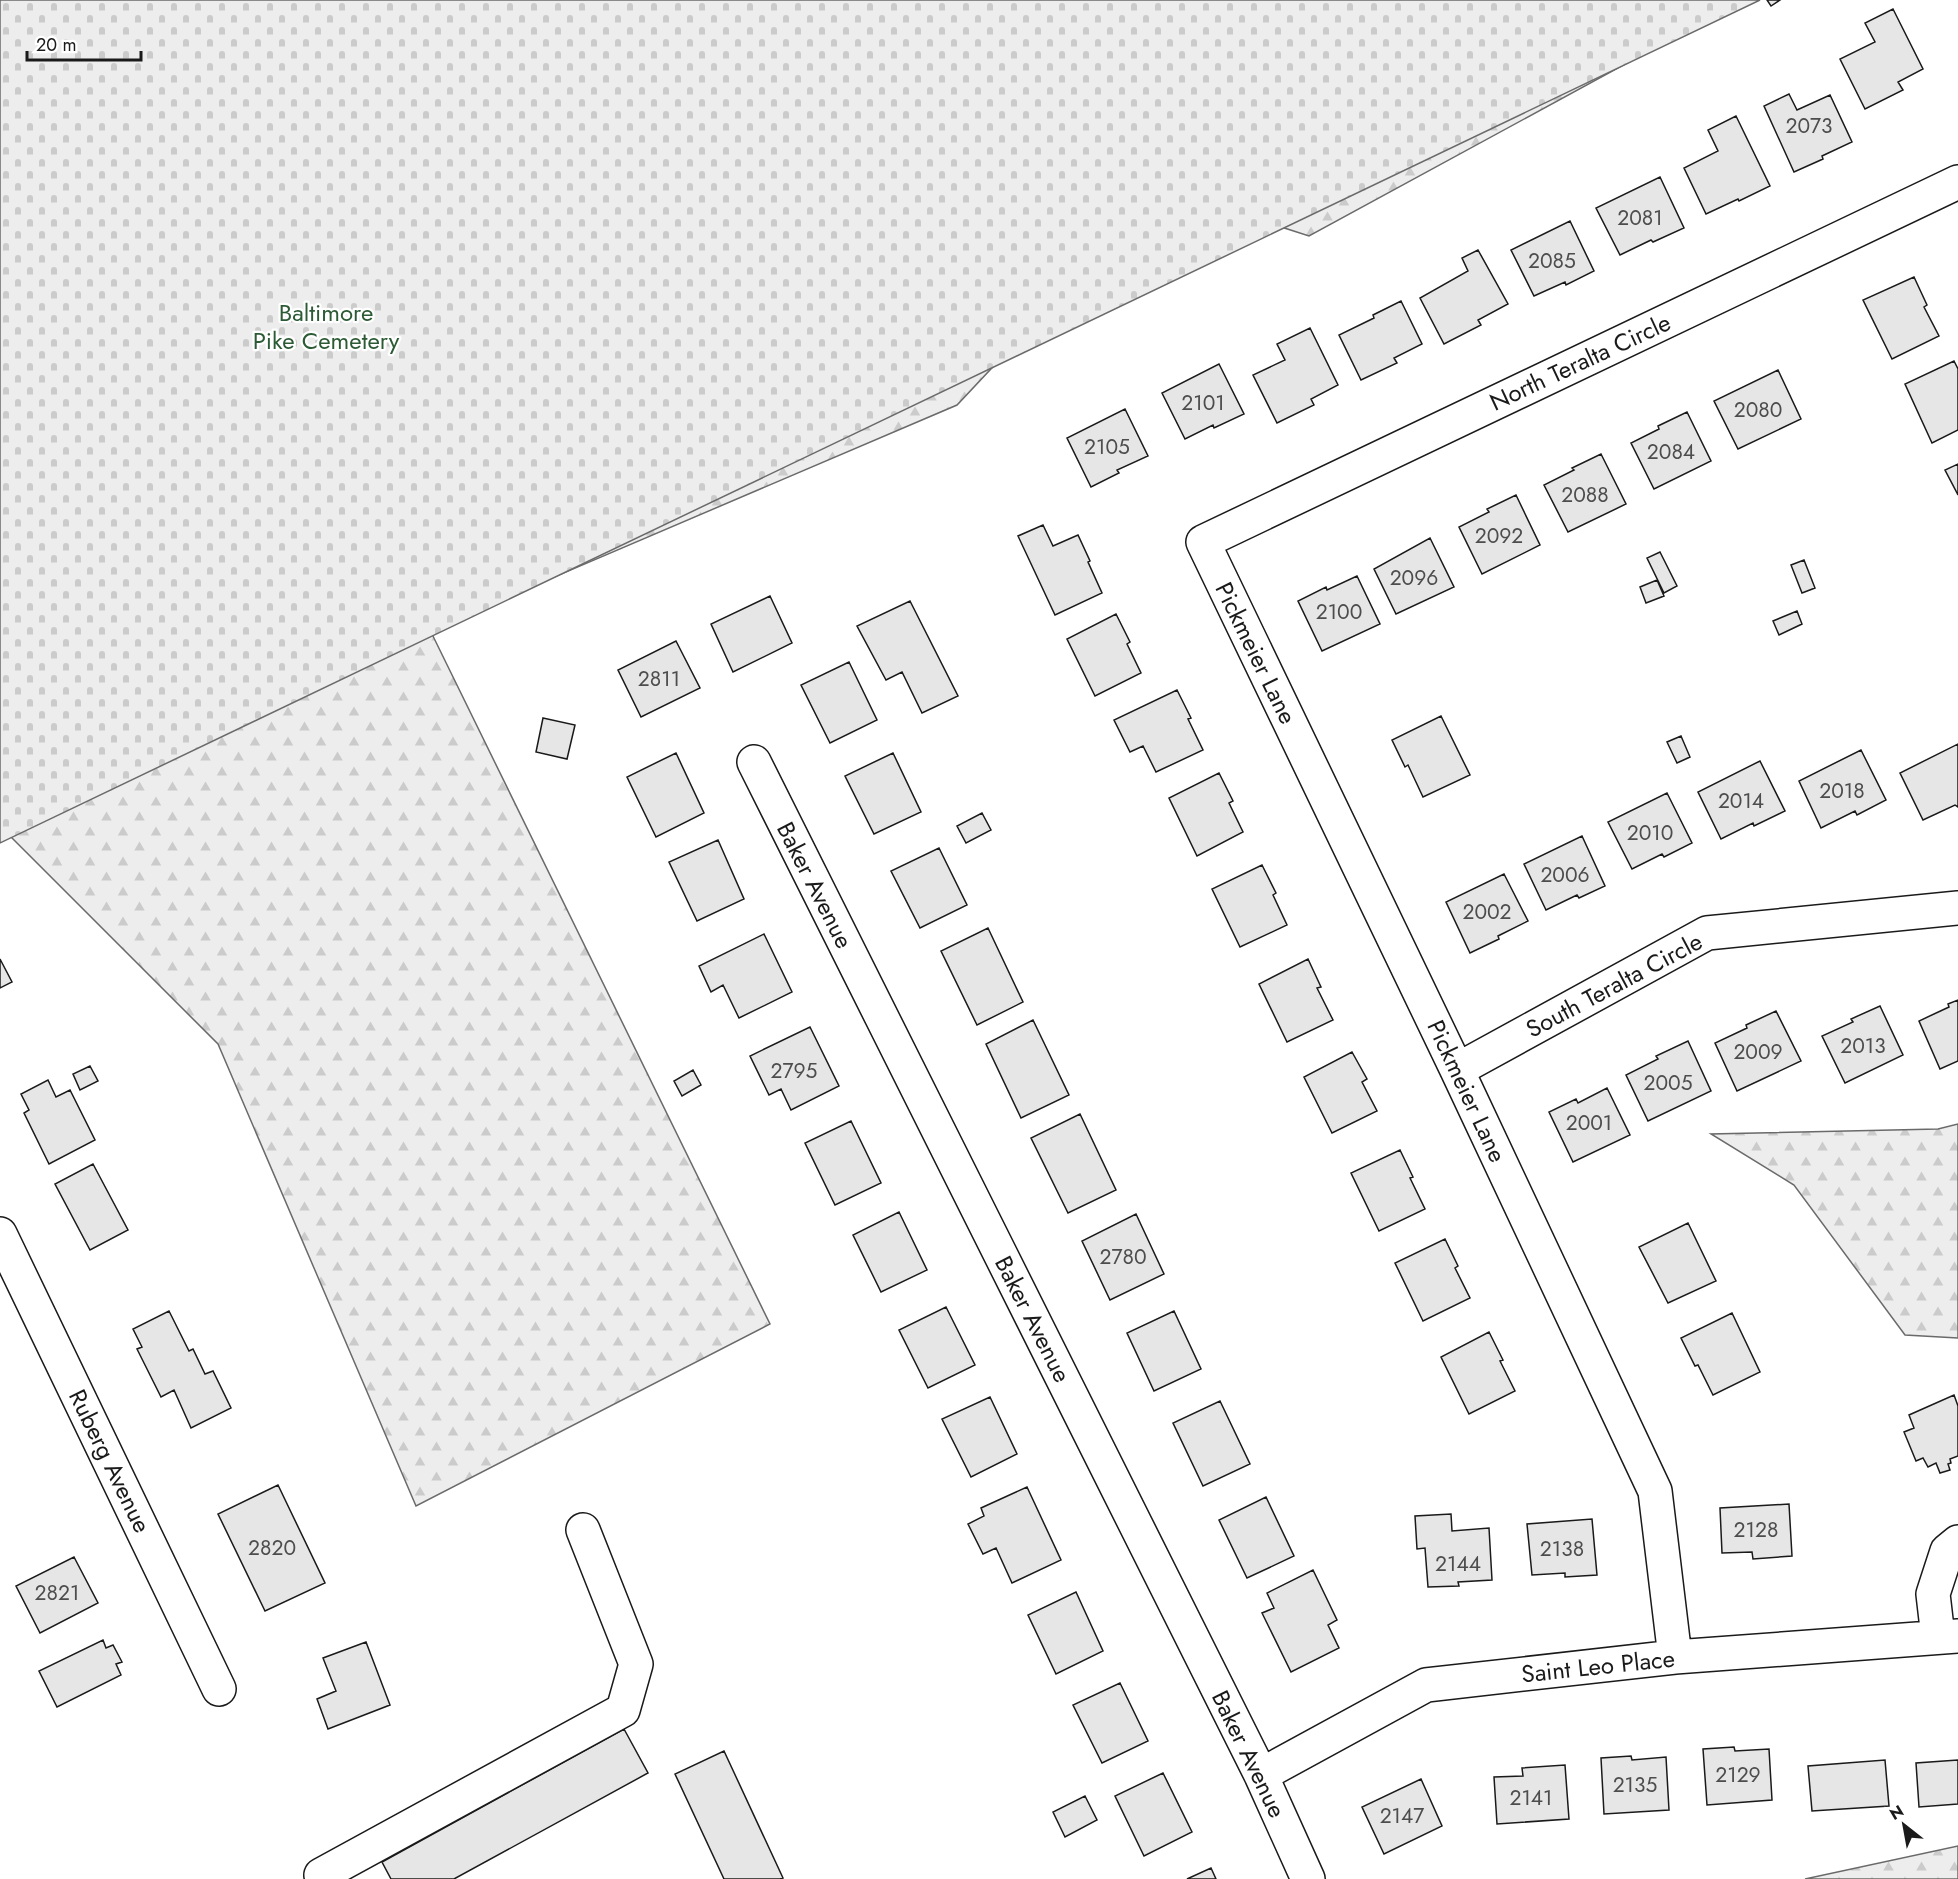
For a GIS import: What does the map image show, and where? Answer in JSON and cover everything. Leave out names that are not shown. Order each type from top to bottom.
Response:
[{"type":"street","name":"North Teralta Circle","points":[[1203,542],[1958,182]]},
{"type":"street","name":"Pickmeier Lane","points":[[1203,542],[1457,1070],[1655,1491],[1675,1657]]},
{"type":"street","name":"Baker Avenue","points":[[754,762],[1261,1775],[1308,1879]]},
{"type":"street","name":"South Teralta Circle","points":[[1457,1070],[1707,933],[1958,908]]},
{"type":"street","name":"Ruberg Avenue","points":[[0,1234],[219,1689]]},
{"type":"street","points":[[322,1877],[623,1710],[636,1664],[583,1530]]},
{"type":"street","points":[[1948,1637],[1933,1594],[1947,1551],[1958,1542]]},
{"type":"street","name":"Saint Leo Place","points":[[1261,1775],[1426,1685],[1675,1657],[1948,1637]]},
{"type":"green space","name":"Baltimore Pike Cemetery","points":[[0,0],[1686,31],[1309,236],[1161,188],[957,405],[430,630],[770,1324],[416,1506],[218,1044],[0,826]]},
{"type":"green space","name":"Baltimore Pike Cemetery","points":[[0,0],[1760,0],[0,843]]},
{"type":"green space","points":[[1958,1124],[1958,1338],[1905,1335],[1794,1185],[1711,1134],[1938,1129]]},
{"type":"green space","points":[[1958,1846],[1958,1879],[1805,1879]]},
{"type":"building","points":[[1767,0],[1780,0],[1771,6]]},
{"type":"building","points":[[1893,9],[1923,69],[1898,82],[1903,90],[1865,109],[1840,59],[1875,42],[1865,23]]},
{"type":"building","points":[[1789,94],[1797,110],[1830,95],[1852,142],[1794,172],[1764,106]]},
{"type":"building","points":[[1736,116],[1770,186],[1706,214],[1684,168],[1718,151],[1708,130]]},
{"type":"building","points":[[1660,177],[1684,228],[1620,255],[1596,208]]},
{"type":"building","points":[[1570,221],[1594,271],[1566,285],[1565,282],[1534,296],[1511,250]]},
{"type":"building","points":[[1478,250],[1508,304],[1478,320],[1481,325],[1444,344],[1420,298],[1468,271],[1462,258]]},
{"type":"building","points":[[1914,277],[1927,305],[1924,307],[1939,336],[1892,359],[1863,300]]},
{"type":"building","points":[[1401,301],[1422,344],[1394,358],[1397,363],[1361,380],[1339,335],[1374,318],[1373,315]]},
{"type":"building","points":[[1310,328],[1338,385],[1311,399],[1314,405],[1277,423],[1253,375],[1285,360],[1277,344]]},
{"type":"building","points":[[1954,361],[1958,369],[1958,430],[1932,443],[1905,384]]},
{"type":"building","points":[[1219,364],[1244,414],[1214,428],[1213,425],[1185,439],[1162,393]]},
{"type":"building","points":[[1778,370],[1801,419],[1738,449],[1714,401]]},
{"type":"building","points":[[1125,409],[1148,456],[1117,470],[1119,473],[1091,487],[1067,438]]},
{"type":"building","points":[[1687,412],[1711,461],[1654,489],[1631,443]]},
{"type":"building","points":[[1601,454],[1626,504],[1568,532],[1544,485]]},
{"type":"building","points":[[1958,464],[1958,495],[1945,470]]},
{"type":"building","points":[[1516,495],[1540,545],[1482,574],[1459,527],[1489,512],[1487,509]]},
{"type":"building","points":[[1043,525],[1053,546],[1078,535],[1102,593],[1055,615],[1018,536]]},
{"type":"building","points":[[1430,538],[1454,587],[1396,614],[1374,569]]},
{"type":"building","points":[[1660,552],[1677,586],[1664,593],[1647,558]]},
{"type":"building","points":[[1804,560],[1815,588],[1802,593],[1791,565]]},
{"type":"building","points":[[1357,576],[1380,624],[1322,651],[1298,601],[1326,587],[1327,590]]},
{"type":"building","points":[[1657,580],[1664,596],[1646,603],[1640,587]]},
{"type":"building","points":[[770,596],[792,643],[733,672],[711,624]]},
{"type":"building","points":[[910,601],[958,696],[922,713],[902,672],[886,680],[857,626]]},
{"type":"building","points":[[1797,611],[1802,624],[1779,635],[1773,621]]},
{"type":"building","points":[[1116,614],[1130,642],[1127,644],[1141,673],[1095,696],[1067,639]]},
{"type":"building","points":[[676,641],[700,688],[641,717],[618,670]]},
{"type":"building","points":[[849,662],[877,720],[830,743],[801,685]]},
{"type":"building","points":[[1177,690],[1203,750],[1156,772],[1143,746],[1130,752],[1114,720]]},
{"type":"building","points":[[1441,716],[1470,775],[1423,797],[1408,765],[1405,767],[1392,740]]},
{"type":"building","points":[[543,718],[575,725],[567,759],[536,752]]},
{"type":"building","points":[[1681,736],[1690,757],[1677,763],[1667,742]]},
{"type":"building","points":[[1958,744],[1958,807],[1955,805],[1923,820],[1900,773]]},
{"type":"building","points":[[1861,750],[1886,800],[1857,815],[1855,811],[1821,828],[1799,781]]},
{"type":"building","points":[[676,753],[704,813],[656,837],[627,777]]},
{"type":"building","points":[[893,753],[921,812],[874,834],[845,776]]},
{"type":"building","points":[[1760,761],[1785,811],[1754,826],[1753,823],[1721,839],[1698,792]]},
{"type":"building","points":[[1219,773],[1233,801],[1229,803],[1243,832],[1197,856],[1169,798]]},
{"type":"building","points":[[1667,793],[1692,843],[1664,857],[1662,854],[1632,869],[1608,822]]},
{"type":"building","points":[[982,813],[991,830],[966,843],[957,826]]},
{"type":"building","points":[[1582,836],[1605,886],[1579,898],[1577,895],[1546,910],[1524,864]]},
{"type":"building","points":[[718,840],[744,899],[697,921],[669,862]]},
{"type":"building","points":[[939,848],[967,905],[920,928],[891,871]]},
{"type":"building","points":[[1262,865],[1276,893],[1273,895],[1287,925],[1240,947],[1212,889]]},
{"type":"building","points":[[1504,874],[1528,921],[1470,953],[1446,902]]},
{"type":"building","points":[[988,928],[1023,1002],[977,1025],[941,951]]},
{"type":"building","points":[[764,934],[792,992],[739,1018],[723,985],[711,992],[699,966]]},
{"type":"building","points":[[0,959],[12,982],[0,988]]},
{"type":"building","points":[[1308,959],[1321,987],[1317,988],[1333,1020],[1287,1042],[1259,984]]},
{"type":"building","points":[[1958,1000],[1958,1061],[1940,1069],[1919,1021],[1949,1007],[1948,1004]]},
{"type":"building","points":[[1880,1006],[1903,1055],[1845,1083],[1822,1036],[1853,1022],[1851,1019]]},
{"type":"building","points":[[1776,1011],[1801,1061],[1737,1091],[1715,1043]]},
{"type":"building","points":[[1033,1020],[1069,1095],[1021,1118],[986,1044]]},
{"type":"building","points":[[810,1027],[839,1086],[791,1110],[781,1089],[769,1095],[750,1056]]},
{"type":"building","points":[[1688,1041],[1711,1091],[1648,1121],[1626,1075],[1658,1059],[1656,1056]]},
{"type":"building","points":[[1352,1052],[1367,1079],[1362,1082],[1377,1111],[1332,1133],[1304,1077]]},
{"type":"building","points":[[90,1066],[98,1081],[80,1090],[73,1074]]},
{"type":"building","points":[[693,1070],[701,1085],[682,1096],[674,1081]]},
{"type":"building","points":[[48,1080],[56,1097],[70,1090],[95,1140],[49,1164],[24,1113],[29,1110],[21,1094]]},
{"type":"building","points":[[1607,1088],[1630,1135],[1573,1162],[1549,1112],[1576,1099],[1578,1103]]},
{"type":"building","points":[[1080,1114],[1116,1190],[1068,1213],[1031,1138]]},
{"type":"building","points":[[851,1121],[881,1183],[835,1205],[805,1143]]},
{"type":"building","points":[[1400,1150],[1425,1209],[1379,1231],[1351,1173]]},
{"type":"building","points":[[93,1164],[128,1230],[90,1250],[55,1184]]},
{"type":"building","points":[[899,1212],[927,1270],[881,1292],[853,1235]]},
{"type":"building","points":[[1136,1214],[1164,1274],[1110,1300],[1082,1241]]},
{"type":"building","points":[[1688,1223],[1716,1281],[1668,1303],[1639,1247]]},
{"type":"building","points":[[1445,1239],[1458,1266],[1455,1268],[1470,1298],[1423,1321],[1395,1263]]},
{"type":"building","points":[[946,1307],[975,1365],[928,1388],[899,1330]]},
{"type":"building","points":[[169,1311],[189,1351],[193,1349],[205,1374],[213,1371],[231,1408],[191,1428],[174,1390],[161,1397],[137,1349],[142,1347],[133,1329]]},
{"type":"building","points":[[1174,1311],[1201,1369],[1154,1391],[1127,1333]]},
{"type":"building","points":[[1732,1313],[1760,1372],[1713,1395],[1681,1338]]},
{"type":"building","points":[[1489,1332],[1515,1391],[1469,1414],[1441,1357]]},
{"type":"building","points":[[1954,1395],[1958,1406],[1958,1456],[1950,1459],[1951,1463],[1948,1464],[1950,1470],[1940,1473],[1936,1463],[1928,1467],[1923,1458],[1916,1461],[1904,1432],[1914,1428],[1909,1415]]},
{"type":"building","points":[[990,1397],[1017,1454],[971,1477],[942,1419]]},
{"type":"building","points":[[1220,1401],[1250,1464],[1203,1486],[1173,1423]]},
{"type":"building","points":[[278,1485],[325,1583],[265,1611],[218,1514]]},
{"type":"building","points":[[1027,1487],[1061,1560],[1012,1583],[996,1548],[983,1554],[968,1524],[984,1516],[981,1508]]},
{"type":"building","points":[[1266,1497],[1294,1556],[1247,1578],[1219,1520]]},
{"type":"building","points":[[1789,1504],[1792,1556],[1753,1559],[1752,1552],[1722,1553],[1720,1508]]},
{"type":"building","points":[[1451,1514],[1452,1531],[1489,1528],[1492,1580],[1458,1582],[1459,1586],[1428,1587],[1425,1548],[1417,1549],[1415,1516]]},
{"type":"building","points":[[1592,1519],[1597,1575],[1565,1577],[1565,1573],[1532,1575],[1527,1524]]},
{"type":"building","points":[[74,1557],[98,1603],[40,1633],[16,1586]]},
{"type":"building","points":[[1313,1570],[1337,1620],[1328,1625],[1339,1648],[1291,1672],[1262,1613],[1274,1608],[1267,1593]]},
{"type":"building","points":[[1076,1592],[1103,1651],[1056,1674],[1028,1615]]},
{"type":"building","points":[[103,1640],[106,1648],[113,1645],[122,1662],[116,1664],[121,1675],[57,1707],[39,1671]]},
{"type":"building","points":[[366,1642],[390,1705],[328,1729],[317,1699],[336,1691],[323,1658]]},
{"type":"building","points":[[1120,1683],[1148,1741],[1102,1763],[1073,1705]]},
{"type":"building","points":[[624,1729],[648,1773],[454,1879],[391,1879],[382,1862]]},
{"type":"building","points":[[1734,1747],[1735,1751],[1769,1749],[1772,1800],[1707,1805],[1703,1749]]},
{"type":"building","points":[[724,1751],[783,1878],[724,1879],[675,1774]]},
{"type":"building","points":[[1631,1756],[1632,1760],[1666,1757],[1669,1810],[1604,1814],[1601,1758]]},
{"type":"building","points":[[1885,1760],[1889,1806],[1812,1811],[1808,1766]]},
{"type":"building","points":[[1958,1760],[1958,1804],[1919,1807],[1916,1763]]},
{"type":"building","points":[[1565,1765],[1569,1819],[1497,1824],[1494,1777],[1523,1776],[1522,1768]]},
{"type":"building","points":[[1163,1773],[1192,1832],[1144,1856],[1115,1796]]},
{"type":"building","points":[[1421,1779],[1442,1826],[1384,1854],[1362,1807]]},
{"type":"building","points":[[1085,1796],[1097,1820],[1065,1837],[1053,1812]]},
{"type":"building","points":[[1211,1868],[1216,1879],[1187,1879]]}]
